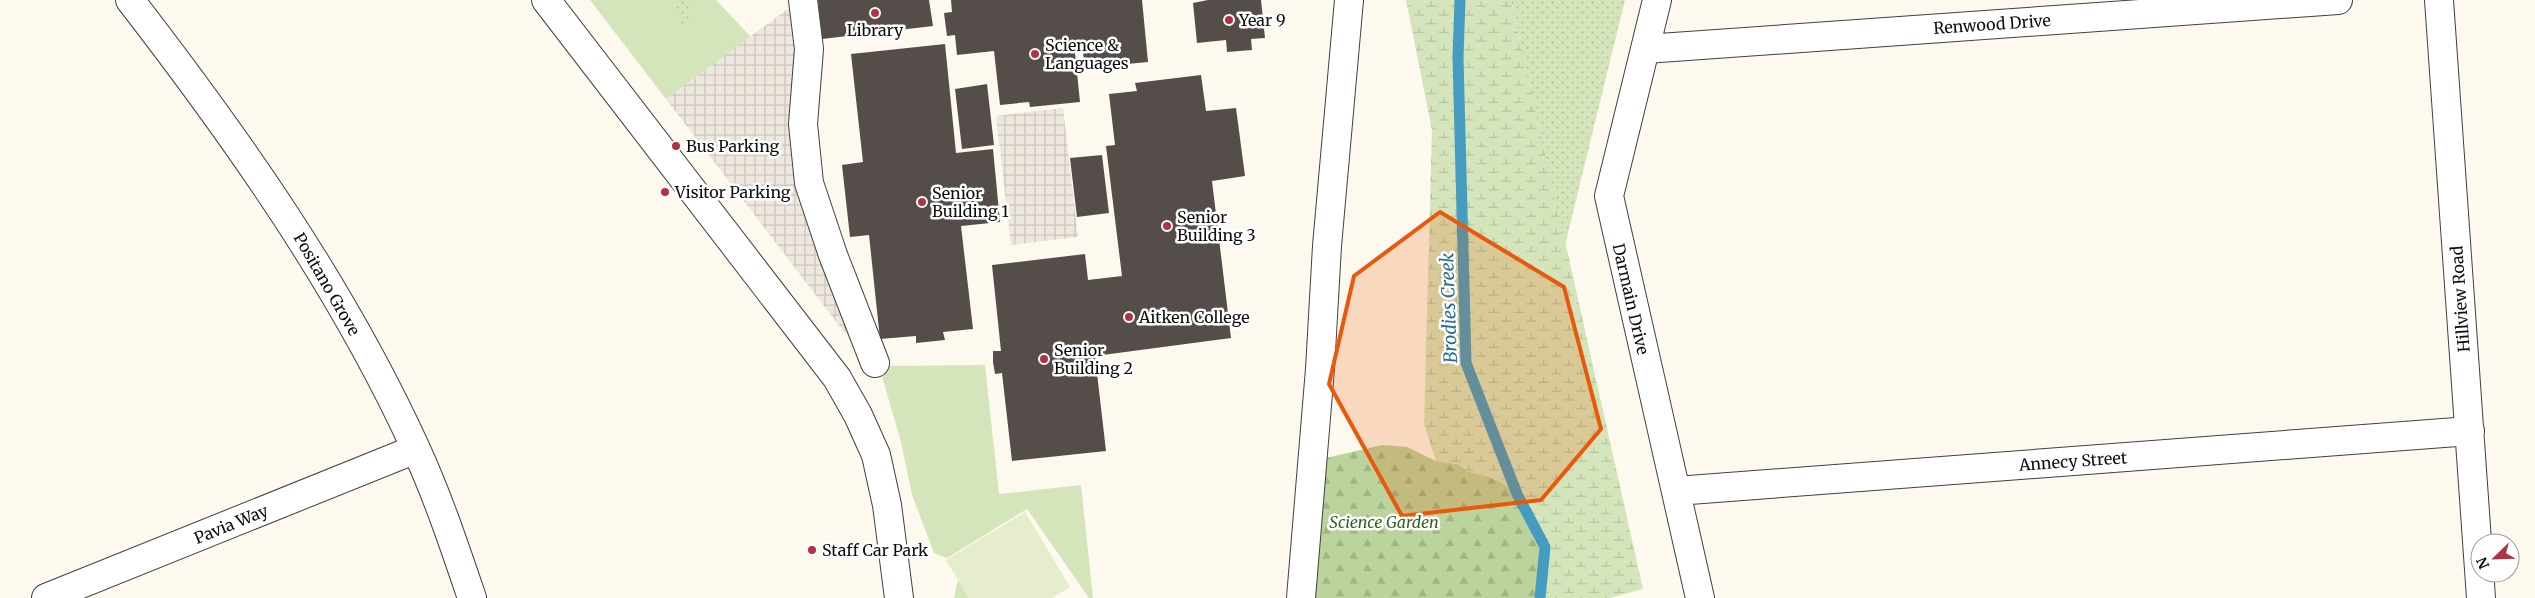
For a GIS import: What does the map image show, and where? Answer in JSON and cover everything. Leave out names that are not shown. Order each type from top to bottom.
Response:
[{"type":"street","name":"Positano Grove","points":[[130,0],[225,126],[306,245],[372,362],[416,449],[450,535],[472,598]]},
{"type":"street","points":[[546,0],[841,386],[858,415],[876,456],[887,505],[899,598]]},
{"type":"street","points":[[804,0],[808,49],[803,124],[809,183],[833,255],[875,363]]},
{"type":"street","points":[[1301,598],[1320,369],[1327,246],[1349,0]]},
{"type":"street","name":"Darmain Drive","points":[[1657,0],[1609,196],[1700,598]]},
{"type":"street","name":"Renwood Drive","points":[[1645,49],[2338,0]]},
{"type":"street","name":"Hillview Road","points":[[2439,0],[2481,598]]},
{"type":"street","name":"Annecy Street","points":[[1676,491],[2470,431]]},
{"type":"street","name":"Pavia Way","points":[[46,598],[416,449]]},
{"type":"highlighted area","points":[[1440,212],[1564,287],[1601,429],[1541,500],[1402,516],[1329,384],[1354,276]]},
{"type":"green space","points":[[590,0],[716,0],[751,37],[666,99]]},
{"type":"green space","points":[[672,0],[690,0],[689,20],[680,29],[678,11]]},
{"type":"green space","points":[[1406,0],[1511,0],[1643,589],[1610,598],[1540,598],[1545,547],[1517,494],[1503,483],[1487,476],[1472,473],[1457,464],[1436,461],[1424,424],[1432,130]]},
{"type":"green space","points":[[1511,0],[1625,0],[1565,245]]},
{"type":"green space","points":[[985,365],[999,494],[1081,485],[1093,598],[1089,598],[1027,509],[947,558],[934,553],[912,495],[901,442],[879,366]]},
{"type":"green space","name":"Science Garden","points":[[1382,445],[1407,447],[1436,461],[1457,464],[1472,473],[1487,476],[1503,483],[1517,494],[1545,547],[1540,598],[1301,598],[1313,461]]},
{"type":"green space","points":[[1025,512],[1070,587],[1052,598],[969,598],[946,560]]},
{"type":"green space","points":[[958,580],[969,598],[954,598]]},
{"type":"shaded area","points":[[800,0],[803,124],[855,343],[837,323],[666,99]]},
{"type":"shaded area","points":[[1063,108],[1078,237],[1011,245],[996,116]]},
{"type":"building","name":"Library","points":[[818,0],[929,0],[933,26],[822,39]]},
{"type":"building","name":"Science & Languages","points":[[951,0],[1142,0],[1148,62],[1085,68],[1083,53],[1075,53],[1080,102],[1030,107],[1029,102],[1000,105],[994,51],[957,55],[955,35],[947,36],[944,13],[952,12]]},
{"type":"building","name":"Year 9","points":[[1208,0],[1261,0],[1265,38],[1251,39],[1252,50],[1227,52],[1226,40],[1197,43],[1193,3]]},
{"type":"building","name":"Senior Building 1","points":[[945,44],[956,153],[993,149],[1000,222],[961,226],[973,329],[943,332],[945,340],[916,343],[916,336],[880,339],[869,235],[850,237],[842,165],[863,162],[851,54]]},
{"type":"building","points":[[1201,75],[1206,111],[1236,108],[1245,176],[1212,181],[1231,338],[1095,356],[1106,451],[1012,461],[1002,373],[995,374],[993,362],[993,351],[1001,351],[992,265],[1085,254],[1088,280],[1122,276],[1106,146],[1115,145],[1109,94],[1137,91],[1135,83]]},
{"type":"building","points":[[987,84],[994,145],[962,149],[955,89]]},
{"type":"building","points":[[1102,155],[1109,213],[1077,217],[1070,158]]},
{"type":"waterway","name":"Brodies Creek","points":[[1460,0],[1458,57],[1466,363],[1517,494],[1545,547],[1540,598]]},
{"type":"place","name":"Library","points":[[875,13]]},
{"type":"place","name":"Year 9","points":[[1229,20]]},
{"type":"place","name":"Science & Languages","points":[[1035,54]]},
{"type":"place","name":"Bus Parking","points":[[676,146]]},
{"type":"place","name":"Visitor Parking","points":[[665,192]]},
{"type":"place","name":"Senior Building 1","points":[[922,202]]},
{"type":"place","name":"Senior Building 3","points":[[1167,226]]},
{"type":"place","name":"Aitken College","points":[[1129,317]]},
{"type":"place","name":"Senior Building 2","points":[[1044,359]]},
{"type":"place","name":"Staff Car Park","points":[[812,550]]}]
